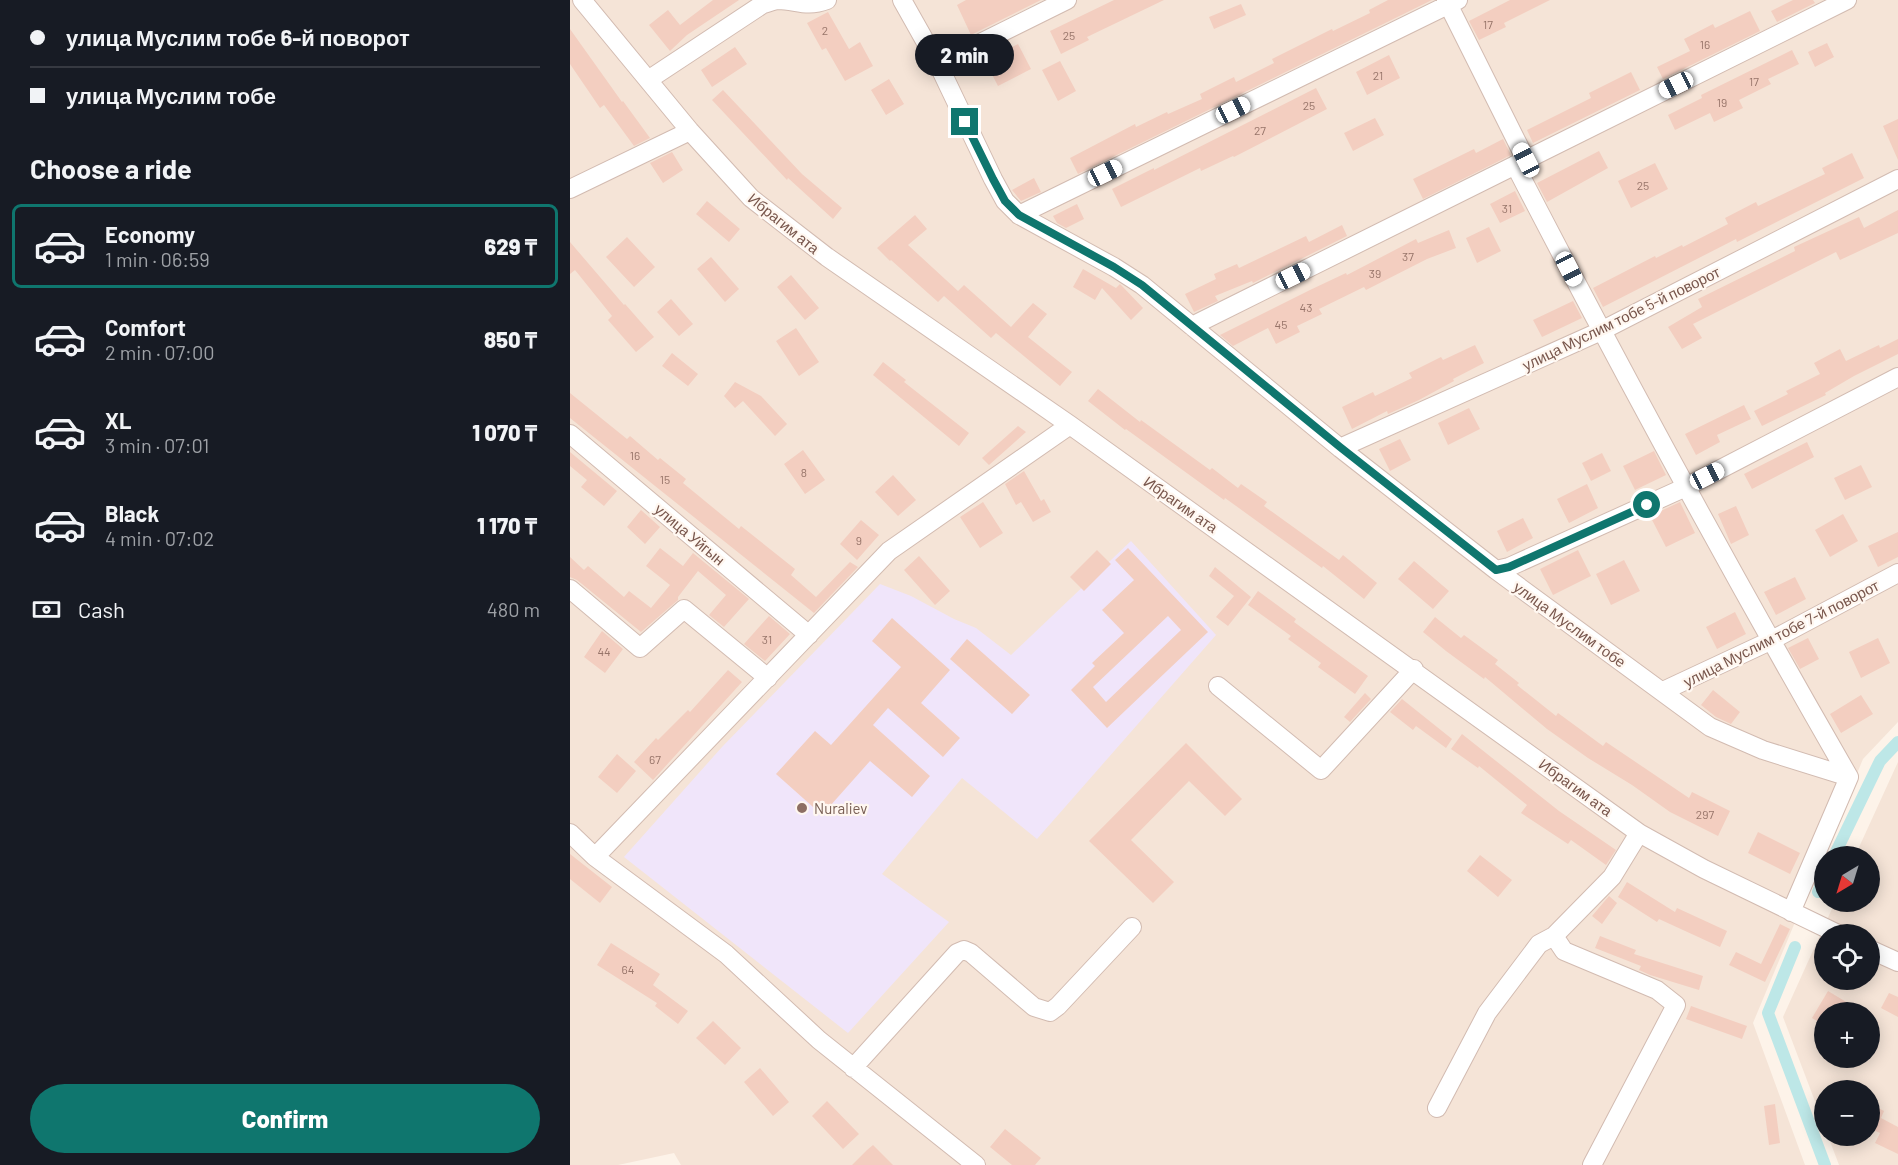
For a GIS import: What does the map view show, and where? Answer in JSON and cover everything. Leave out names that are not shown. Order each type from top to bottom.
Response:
[{"type":"street","name":"Ибрагим ата","points":[[582,0],[690,131],[751,198],[826,257],[1070,425],[1639,832],[1704,869],[1817,924]]},
{"type":"street","points":[[648,80],[763,4],[778,0],[804,4],[827,0]]},
{"type":"street","name":"улица Муслим тобе","points":[[903,0],[938,64],[993,179],[1005,201],[1019,215],[1142,285],[1340,447],[1496,570],[1710,727],[1762,750],[1849,777]]},
{"type":"street","points":[[938,64],[1067,0]]},
{"type":"street","points":[[1192,326],[1847,0]]},
{"type":"street","points":[[1019,215],[1450,2],[1521,162],[1601,331],[1770,641],[1849,777],[1791,912]]},
{"type":"street","points":[[570,189],[690,131]]},
{"type":"street","name":"улица Муслим тобе 5-й поворот","points":[[1340,447],[1601,331],[1898,179]]},
{"type":"street","points":[[1496,570],[1509,567],[1686,487],[1898,377]]},
{"type":"street","points":[[595,857],[889,551],[1070,425]]},
{"type":"street","name":"улица Уйгын","points":[[570,434],[809,634]]},
{"type":"street","name":"улица Муслим тобе 7-й поворот","points":[[1663,692],[1770,641],[1898,573]]},
{"type":"street","points":[[570,589],[639,648],[684,609],[768,678]]},
{"type":"street","points":[[1218,686],[1321,770],[1414,669]]},
{"type":"street","points":[[1437,1108],[1487,1013],[1539,944],[1554,936],[1612,877],[1639,832]]},
{"type":"street","points":[[570,833],[595,857],[726,954],[819,1040],[976,1165]]},
{"type":"street","points":[[854,1068],[957,953],[964,950],[971,953],[1034,1007],[1050,1012],[1132,927]]},
{"type":"street","points":[[1554,936],[1564,951],[1657,990],[1676,1005],[1592,1165]]},
{"type":"street","points":[[1880,954],[1898,962]]},
{"type":"shaded area","points":[[570,0],[1898,0],[1898,722],[1863,759],[1827,846],[1814,846],[1814,877],[1753,1023],[1805,1165],[681,1165],[674,1153],[618,1165],[570,1165]]},
{"type":"shaded area","name":"Nuraliev","points":[[1131,541],[1216,635],[1037,839],[962,778],[882,874],[949,922],[848,1033],[624,857],[722,747],[880,584],[911,596],[976,628],[1011,655]]},
{"type":"shaded area","points":[[1898,762],[1898,1165],[1839,1165],[1832,1146],[1880,1146],[1880,1080],[1814,1080],[1814,1099],[1783,1017],[1814,948],[1814,990],[1880,990],[1880,924],[1825,924],[1830,912],[1880,912],[1880,846],[1860,846]]},
{"type":"building","points":[[713,0],[739,0],[687,35],[670,51],[649,25],[668,10],[680,25]]},
{"type":"building","points":[[966,0],[1041,0],[971,35],[957,5]]},
{"type":"building","points":[[1114,0],[1164,0],[1087,37],[1089,40],[1061,54],[1050,31]]},
{"type":"building","points":[[1388,0],[1432,0],[1078,174],[1070,158],[1135,124],[1136,127],[1202,99],[1200,94],[1234,77],[1236,82],[1274,63],[1272,59],[1370,13],[1369,10]]},
{"type":"building","points":[[1510,0],[1550,0],[1504,23],[1506,27],[1479,40],[1469,21]]},
{"type":"building","points":[[1793,0],[1813,0],[1815,3],[1777,22],[1771,11]]},
{"type":"building","points":[[1241,4],[1246,15],[1214,29],[1209,17]]},
{"type":"building","points":[[1750,11],[1760,31],[1663,79],[1657,67],[1690,51],[1684,39],[1713,24],[1715,28]]},
{"type":"building","points":[[828,12],[849,49],[860,42],[873,66],[845,81],[826,48],[822,50],[807,23]]},
{"type":"building","points":[[570,29],[650,138],[634,146],[604,105],[600,108],[570,64]]},
{"type":"building","points":[[1827,43],[1834,57],[1815,67],[1808,52]]},
{"type":"building","points":[[1018,44],[1031,69],[998,86],[985,61]]},
{"type":"building","points":[[735,47],[747,64],[712,87],[701,70]]},
{"type":"building","points":[[1792,50],[1799,64],[1768,79],[1771,84],[1739,100],[1743,108],[1714,122],[1710,113],[1675,130],[1668,115],[1702,98],[1701,95]]},
{"type":"building","points":[[1389,55],[1400,78],[1367,95],[1356,72]]},
{"type":"building","points":[[1060,61],[1076,91],[1058,101],[1042,70]]},
{"type":"building","points":[[1631,72],[1640,90],[1533,143],[1527,130],[1591,98],[1589,93]]},
{"type":"building","points":[[889,79],[904,104],[886,115],[871,90]]},
{"type":"building","points":[[1316,88],[1327,109],[1234,157],[1201,171],[1200,168],[1121,207],[1112,189]]},
{"type":"building","points":[[723,90],[802,174],[842,208],[833,219],[788,178],[787,180],[712,100]]},
{"type":"building","points":[[1375,118],[1384,135],[1353,151],[1344,133]]},
{"type":"building","points":[[1898,119],[1898,160],[1883,126]]},
{"type":"building","points":[[1503,139],[1511,155],[1423,199],[1413,179],[1474,149],[1476,153]]},
{"type":"building","points":[[1599,151],[1608,168],[1547,202],[1537,183]]},
{"type":"building","points":[[672,152],[683,170],[663,183],[650,163]]},
{"type":"building","points":[[1852,153],[1864,178],[1737,242],[1736,239],[1603,307],[1593,288],[1655,256],[1656,258],[1682,245],[1683,247],[1728,224],[1725,218],[1756,202],[1758,206],[1825,174],[1822,168]]},
{"type":"building","points":[[1655,163],[1668,189],[1631,208],[1618,181]]},
{"type":"building","points":[[1034,178],[1041,192],[1021,201],[1012,190]]},
{"type":"building","points":[[1515,191],[1525,211],[1500,223],[1490,204]]},
{"type":"building","points":[[707,201],[740,229],[729,242],[696,214]]},
{"type":"building","points":[[1077,204],[1084,219],[1066,228],[1057,223],[1053,216]]},
{"type":"building","points":[[1898,210],[1898,233],[1840,260],[1836,252],[1693,324],[1702,338],[1682,349],[1668,327],[1702,307],[1698,299],[1795,251],[1794,247],[1859,217],[1864,228]]},
{"type":"building","points":[[915,215],[927,229],[908,245],[958,291],[964,285],[1011,327],[1033,303],[1047,314],[1028,337],[1072,372],[1060,386],[996,333],[991,338],[944,296],[938,302],[877,248]]},
{"type":"building","points":[[1342,225],[1347,236],[1253,283],[1252,281],[1215,296],[1218,301],[1194,312],[1185,294],[1216,279],[1214,274],[1237,264],[1239,268],[1306,236],[1309,242]]},
{"type":"building","points":[[1489,227],[1501,251],[1477,263],[1466,238]]},
{"type":"building","points":[[1449,230],[1456,248],[1319,309],[1322,314],[1297,326],[1300,332],[1276,344],[1268,328],[1233,346],[1220,335],[1310,290],[1346,273],[1347,275],[1416,239],[1418,243]]},
{"type":"building","points":[[627,237],[655,267],[634,287],[606,257]]},
{"type":"building","points":[[570,242],[654,337],[636,352],[608,320],[612,316],[575,270],[570,274]]},
{"type":"building","points":[[711,257],[739,289],[725,302],[697,269]]},
{"type":"building","points":[[1083,269],[1116,288],[1120,284],[1143,308],[1131,320],[1102,288],[1095,300],[1073,287]]},
{"type":"building","points":[[791,275],[819,308],[805,320],[777,287]]},
{"type":"building","points":[[671,299],[693,324],[679,336],[657,312]]},
{"type":"building","points":[[1573,301],[1582,318],[1542,337],[1533,320]]},
{"type":"building","points":[[796,328],[819,362],[799,376],[776,341]]},
{"type":"building","points":[[1898,339],[1898,354],[1854,376],[1825,393],[1826,395],[1762,426],[1754,411],[1820,374],[1814,363],[1840,349],[1846,361],[1879,345],[1880,348]]},
{"type":"building","points":[[1475,345],[1484,363],[1419,400],[1388,414],[1387,411],[1352,429],[1342,407],[1373,392],[1375,396],[1412,378],[1409,373],[1441,357],[1443,360]]},
{"type":"building","points":[[672,353],[698,374],[688,386],[662,366]]},
{"type":"building","points":[[883,362],[906,380],[904,382],[969,433],[959,446],[873,375]]},
{"type":"building","points":[[735,382],[761,396],[787,424],[775,436],[743,401],[735,408],[724,396]]},
{"type":"building","points":[[1098,389],[1140,422],[1141,420],[1210,470],[1212,468],[1238,488],[1241,484],[1267,502],[1264,506],[1339,560],[1343,555],[1377,583],[1364,599],[1323,566],[1322,568],[1225,498],[1224,500],[1088,401]]},
{"type":"building","points":[[570,393],[627,439],[630,436],[658,460],[660,458],[686,479],[683,483],[739,529],[741,526],[795,569],[791,575],[816,597],[850,562],[858,567],[814,613],[570,418]]},
{"type":"building","points":[[1744,405],[1751,419],[1717,435],[1720,442],[1696,455],[1685,434]]},
{"type":"building","points":[[1469,408],[1480,429],[1448,445],[1438,423]]},
{"type":"building","points":[[1018,426],[1026,432],[989,465],[982,458]]},
{"type":"building","points":[[1400,439],[1411,460],[1390,471],[1379,449]]},
{"type":"building","points":[[1807,442],[1814,457],[1752,489],[1744,474]]},
{"type":"building","points":[[803,450],[825,480],[805,494],[784,464]]},
{"type":"building","points":[[1654,451],[1666,475],[1635,490],[1623,466]]},
{"type":"building","points":[[570,452],[617,491],[604,506],[581,487],[587,480],[570,466]]},
{"type":"building","points":[[1602,453],[1611,471],[1591,481],[1582,463]]},
{"type":"building","points":[[1861,465],[1872,487],[1845,500],[1834,478]]},
{"type":"building","points":[[1024,471],[1041,501],[1044,499],[1051,512],[1033,522],[1021,502],[1016,505],[1005,484]]},
{"type":"building","points":[[893,475],[916,500],[898,516],[875,492]]},
{"type":"building","points":[[1587,484],[1598,508],[1569,523],[1557,499]]},
{"type":"building","points":[[983,502],[1003,533],[980,548],[960,517]]},
{"type":"building","points":[[1680,502],[1695,533],[1666,547],[1650,516]]},
{"type":"building","points":[[1736,506],[1749,535],[1731,544],[1718,514]]},
{"type":"building","points":[[641,510],[660,527],[645,544],[627,527]]},
{"type":"building","points":[[1843,514],[1858,541],[1830,557],[1815,530]]},
{"type":"building","points":[[1523,518],[1533,538],[1507,552],[1497,531]]},
{"type":"building","points":[[861,520],[879,535],[857,560],[840,544]]},
{"type":"building","points":[[1898,532],[1898,557],[1878,567],[1868,546]]},
{"type":"building","points":[[660,548],[683,566],[693,553],[749,599],[724,627],[709,615],[726,595],[698,571],[678,600],[641,632],[577,580],[570,577],[570,557],[584,570],[588,566],[624,597],[629,591],[651,608],[670,585],[646,566]]},
{"type":"building","points":[[1128,548],[1208,632],[1107,728],[1071,690],[1095,666],[1092,663],[1124,633],[1102,610],[1134,580],[1115,560]],"holes":[[[1168,616],[1181,630],[1106,702],[1093,687]]]},
{"type":"building","points":[[1097,550],[1111,564],[1084,591],[1070,577]]},
{"type":"building","points":[[1578,550],[1591,576],[1553,595],[1540,569]]},
{"type":"building","points":[[919,556],[950,591],[935,605],[904,570]]},
{"type":"building","points":[[1624,560],[1640,591],[1611,605],[1596,574]]},
{"type":"building","points":[[1414,561],[1449,591],[1433,609],[1398,579]]},
{"type":"building","points":[[1215,567],[1251,597],[1228,626],[1216,617],[1234,596],[1209,576]]},
{"type":"building","points":[[1795,577],[1806,599],[1776,615],[1764,592]]},
{"type":"building","points":[[1258,591],[1296,619],[1294,622],[1368,676],[1355,694],[1318,667],[1321,663],[1288,639],[1291,636],[1248,605]]},
{"type":"building","points":[[1735,612],[1746,634],[1717,649],[1706,627]]},
{"type":"building","points":[[769,616],[790,634],[765,661],[744,644]]},
{"type":"building","points":[[1435,617],[1461,638],[1464,635],[1498,660],[1495,664],[1556,716],[1558,713],[1603,746],[1606,742],[1689,798],[1692,792],[1730,811],[1718,836],[1670,812],[1588,758],[1547,729],[1485,677],[1484,679],[1446,651],[1423,632]]},
{"type":"building","points":[[892,618],[950,670],[921,703],[960,738],[943,757],[888,708],[873,725],[930,776],[912,797],[870,761],[822,815],[776,774],[815,731],[831,745],[901,667],[872,641]]},
{"type":"building","points":[[602,631],[623,649],[605,673],[584,657]]},
{"type":"building","points":[[1808,638],[1819,659],[1800,669],[1788,648]]},
{"type":"building","points":[[1878,638],[1890,663],[1861,678],[1849,652]]},
{"type":"building","points":[[967,639],[1030,695],[1012,714],[950,659]]},
{"type":"building","points":[[728,670],[742,682],[653,780],[634,762],[656,738],[658,740],[688,710],[690,712]]},
{"type":"building","points":[[1713,690],[1740,712],[1731,724],[1716,717],[1701,705]]},
{"type":"building","points":[[1365,693],[1371,699],[1350,722],[1344,717]]},
{"type":"building","points":[[1861,695],[1873,714],[1841,733],[1830,714]]},
{"type":"building","points":[[1402,699],[1452,739],[1446,748],[1416,726],[1413,730],[1390,712]]},
{"type":"building","points":[[1462,734],[1559,811],[1616,850],[1606,865],[1571,840],[1568,844],[1521,813],[1527,805],[1479,766],[1478,768],[1451,749]]},
{"type":"building","points":[[1186,743],[1242,799],[1225,816],[1189,781],[1131,840],[1174,882],[1153,903],[1089,841]]},
{"type":"building","points":[[617,754],[636,771],[617,793],[598,777]]},
{"type":"building","points":[[1758,832],[1800,853],[1790,874],[1748,853]]},
{"type":"building","points":[[570,854],[612,887],[600,903],[570,879]]},
{"type":"building","points":[[1480,855],[1512,880],[1498,897],[1467,871]]},
{"type":"building","points":[[1627,882],[1675,912],[1677,908],[1727,931],[1720,947],[1659,919],[1657,922],[1618,897]]},
{"type":"building","points":[[1609,896],[1617,903],[1602,924],[1592,916]]},
{"type":"building","points":[[1780,924],[1790,929],[1765,982],[1729,965],[1736,952],[1761,964]]},
{"type":"building","points":[[1600,936],[1636,950],[1634,954],[1703,976],[1699,990],[1650,975],[1639,970],[1641,966],[1595,948]]},
{"type":"building","points":[[611,943],[660,974],[653,985],[688,1011],[678,1024],[655,1006],[657,1003],[597,965]]},
{"type":"building","points":[[1828,991],[1846,1002],[1821,1002]]},
{"type":"building","points":[[1889,993],[1898,997],[1898,1017],[1881,1008]]},
{"type":"building","points":[[1691,1006],[1747,1026],[1742,1039],[1686,1019]]},
{"type":"building","points":[[713,1021],[741,1048],[725,1065],[696,1038]]},
{"type":"building","points":[[760,1068],[789,1102],[773,1116],[744,1082]]},
{"type":"building","points":[[827,1101],[859,1134],[843,1149],[812,1116]]},
{"type":"building","points":[[1775,1104],[1780,1143],[1769,1145],[1764,1106]]},
{"type":"building","points":[[1880,1109],[1884,1111],[1881,1118],[1898,1127],[1898,1154],[1880,1145]]},
{"type":"building","points":[[1005,1129],[1041,1158],[1035,1165],[1012,1165],[990,1147]]},
{"type":"building","points":[[873,1145],[893,1165],[852,1165],[867,1150]]},
{"type":"waterway","points":[[1839,846],[1880,761],[1898,742]]},
{"type":"waterway","points":[[1795,947],[1768,1013],[1825,1165]]},
{"type":"place","name":"Nuraliev","points":[[802,808]]},
{"type":"route","points":[[965,122],[1005,201],[1019,215],[1142,285],[1340,447],[1496,570],[1509,567],[1647,505]]}]
